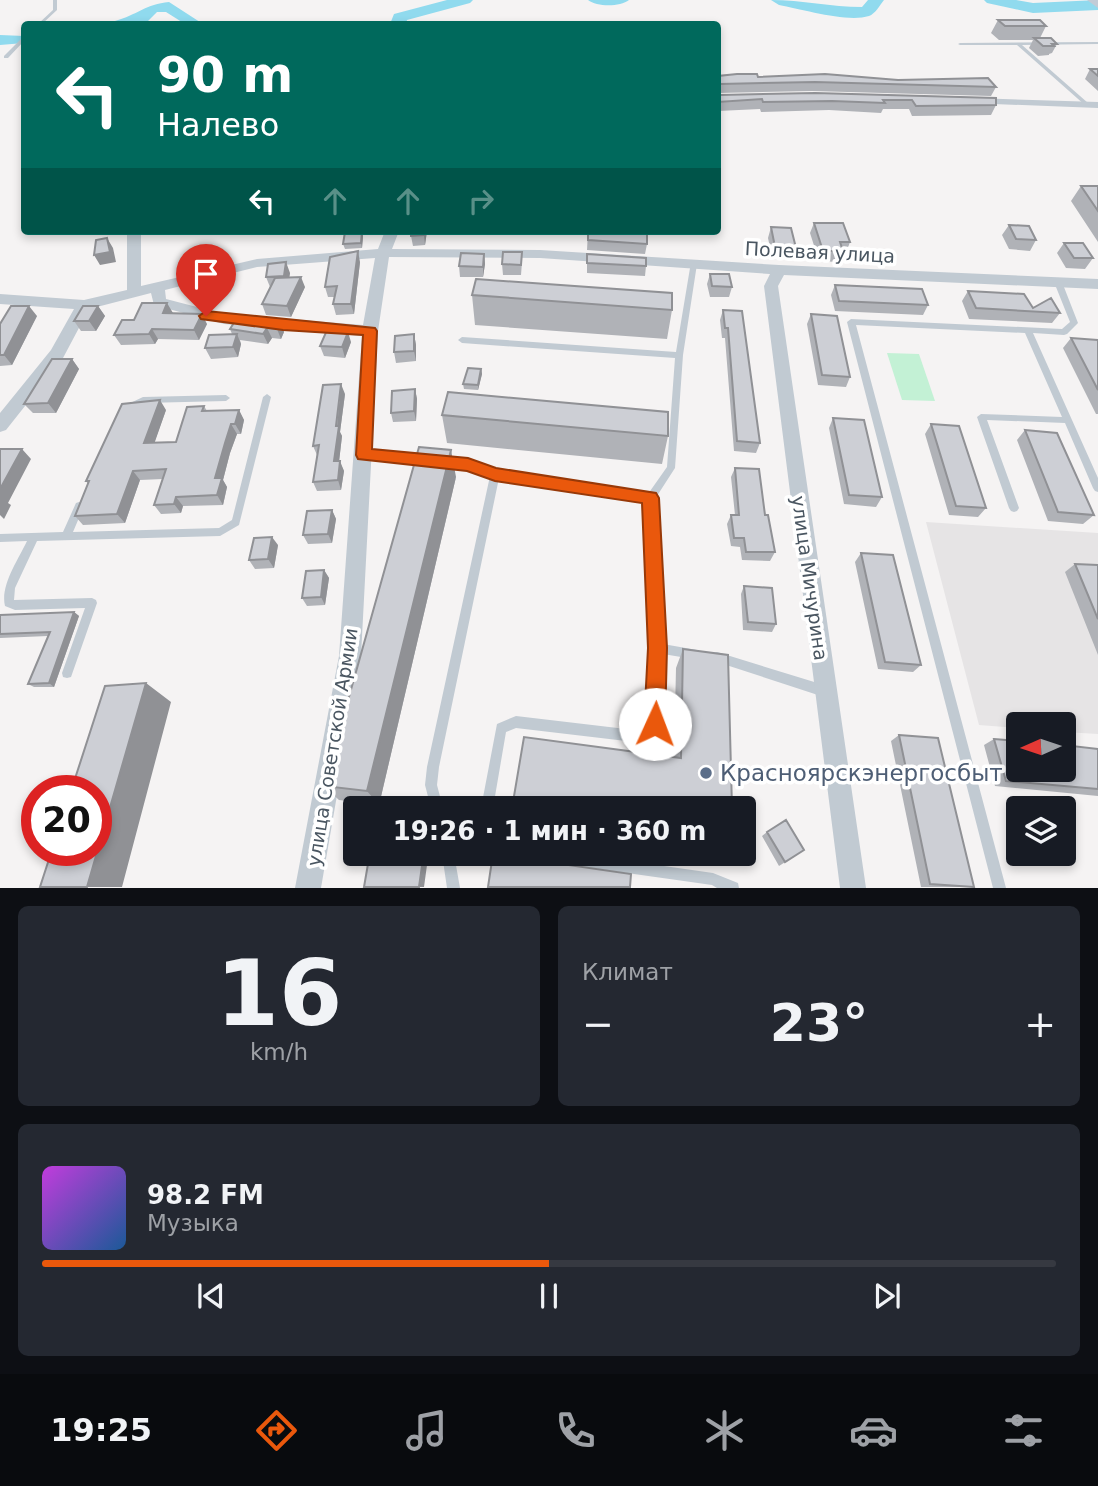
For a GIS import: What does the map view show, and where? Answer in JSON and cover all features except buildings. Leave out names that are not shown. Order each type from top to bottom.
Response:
[{"type":"main road","points":[[1093,0],[1098,4]]},
{"type":"street","points":[[962,101],[1092,104]]},
{"type":"street","points":[[134,235],[134,293]]},
{"type":"street","name":"улица Советской Армии","points":[[308,887],[350,656],[370,331],[383,253],[390,235]]},
{"type":"street","name":"Полевая улица","points":[[0,299],[83,305],[257,263],[383,253],[540,254],[779,270],[1094,284]]},
{"type":"street","name":"улица Мичурина","points":[[779,270],[771,286],[853,887]]},
{"type":"street","points":[[1094,284],[1098,299]]},
{"type":"street","points":[[158,288],[159,302],[206,316],[370,331]]},
{"type":"street","points":[[0,425],[57,354],[83,305]]},
{"type":"lane","points":[[43,21],[55,10],[55,0]]},
{"type":"lane","points":[[6,57],[21,42]]},
{"type":"lane","points":[[960,44],[1098,43]]},
{"type":"lane","points":[[1019,45],[1092,104]]},
{"type":"lane","points":[[489,796],[501,728],[516,722],[643,737],[650,734],[655,724],[658,648],[650,498],[671,468],[679,355],[693,264]]},
{"type":"lane","points":[[1000,887],[852,322],[1064,332],[1074,323],[1058,282]]},
{"type":"lane","points":[[1028,330],[1098,488]]},
{"type":"lane","points":[[462,340],[679,355]]},
{"type":"lane","points":[[0,538],[220,532],[236,522],[267,397]]},
{"type":"lane","points":[[118,416],[143,400],[226,398]]},
{"type":"lane","points":[[1013,508],[981,418],[1068,420]]},
{"type":"lane","points":[[364,455],[468,465],[495,474],[650,498]]},
{"type":"lane","points":[[434,796],[431,785],[433,767],[495,474]]},
{"type":"lane","points":[[66,536],[82,500]]},
{"type":"lane","points":[[34,537],[10,588],[9,603],[92,603],[93,607],[67,673]]},
{"type":"lane","points":[[658,648],[729,659],[826,692]]},
{"type":"lane","points":[[450,866],[454,887]]},
{"type":"lane","points":[[624,866],[713,878],[733,887]]},
{"type":"shaded area","points":[[926,522],[1098,533],[1098,734],[1076,733],[1076,712],[1006,712],[1006,727],[979,725]]},
{"type":"green space","points":[[887,353],[919,354],[935,401],[902,400]]},
{"type":"waterway","points":[[399,21],[400,17],[465,0]]},
{"type":"waterway","points":[[596,0],[621,0]]},
{"type":"waterway","points":[[779,0],[844,12],[866,12],[876,0]]},
{"type":"waterway","points":[[992,0],[1033,8],[1098,5]]},
{"type":"waterway","points":[[133,21],[141,19],[153,8],[169,7],[190,21]]},
{"type":"waterway","points":[[0,40],[18,40]]},
{"type":"place","name":"Красноярскэнергосбыт","points":[[706,773]]},
{"type":"route","points":[[206,316],[370,331],[364,455],[468,465],[495,474],[650,498],[658,648],[655,724]]}]
